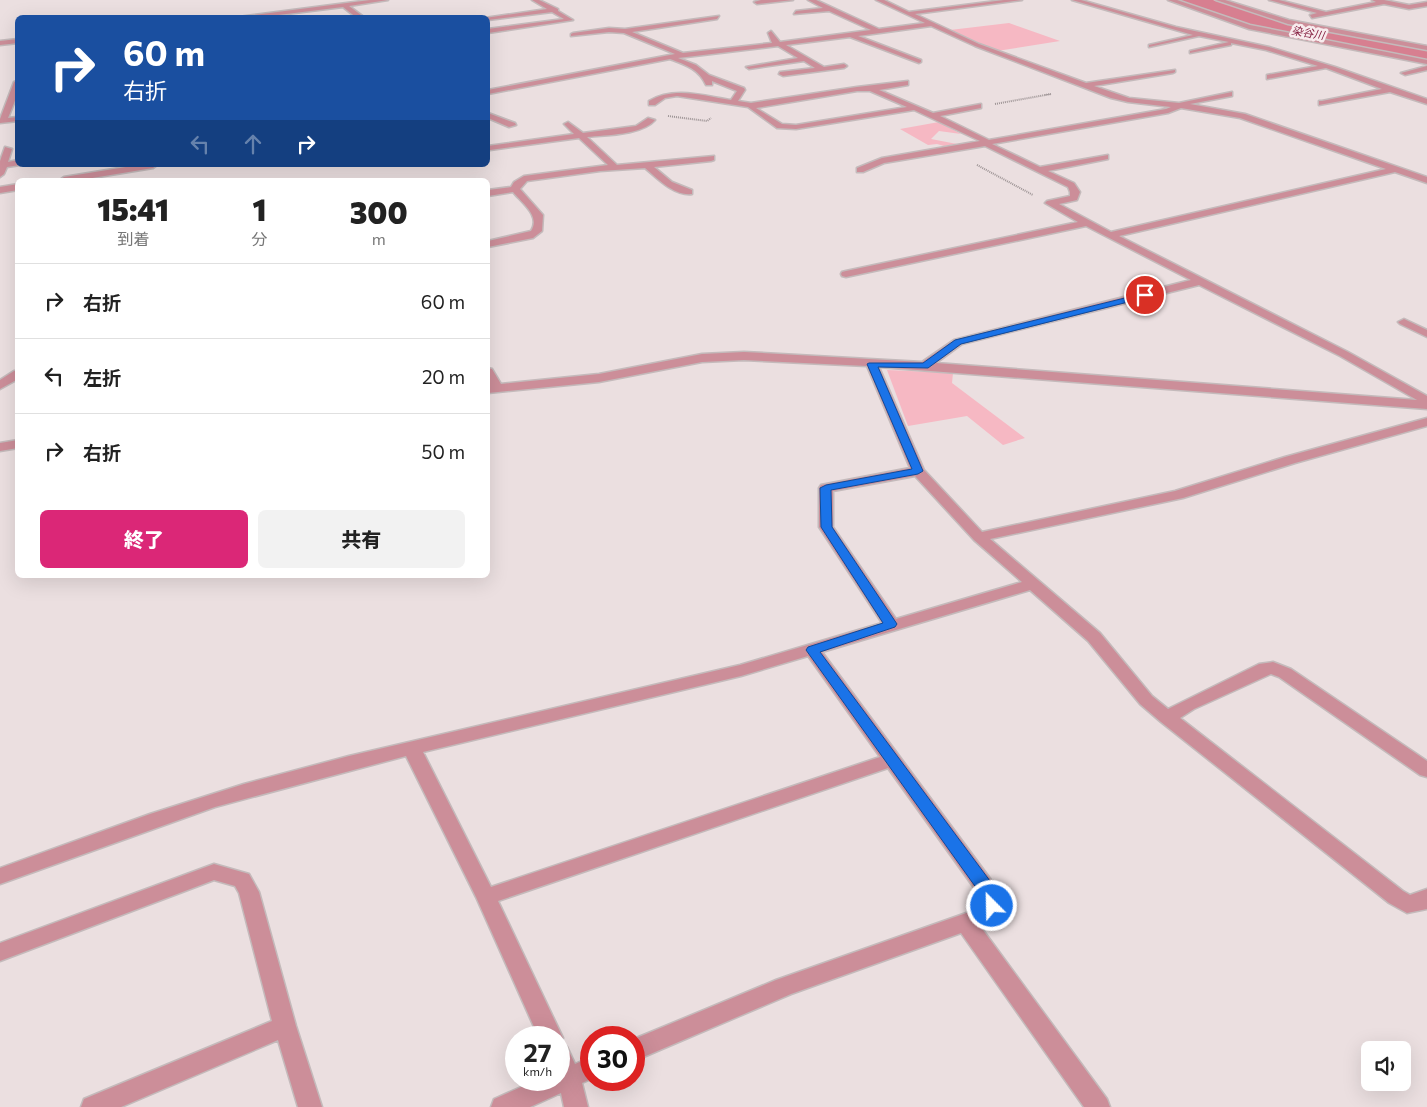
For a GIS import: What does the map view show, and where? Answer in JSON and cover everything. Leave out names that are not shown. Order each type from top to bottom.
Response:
[{"type":"street","points":[[274,15],[385,0]]},
{"type":"street","points":[[490,31],[570,20],[556,10],[535,0]]},
{"type":"street","points":[[757,2],[790,0]]},
{"type":"street","points":[[810,0],[877,31]]},
{"type":"street","points":[[879,0],[899,6],[911,14],[977,45],[1128,100],[1221,111],[1242,116],[1427,180]]},
{"type":"street","points":[[911,14],[1019,0]]},
{"type":"street","points":[[1075,0],[1128,17],[1237,42],[1328,66],[1389,90],[1427,102]]},
{"type":"street","points":[[1171,0],[1249,27],[1427,62]]},
{"type":"street","points":[[1219,0],[1297,24],[1427,48]]},
{"type":"street","points":[[1272,0],[1326,13]]},
{"type":"street","points":[[1375,0],[1409,7],[1427,4]]},
{"type":"street","points":[[1312,16],[1384,2]]},
{"type":"street","points":[[344,5],[358,15]]},
{"type":"street","points":[[796,13],[830,9]]},
{"type":"street","points":[[490,18],[556,10]]},
{"type":"street","points":[[573,35],[609,30],[625,31],[717,17]]},
{"type":"street","points":[[490,92],[681,55],[933,24]]},
{"type":"street","points":[[625,31],[681,55]]},
{"type":"street","points":[[771,34],[773,41],[822,69]]},
{"type":"street","points":[[851,35],[919,61]]},
{"type":"street","points":[[1151,46],[1200,35]]},
{"type":"street","points":[[0,43],[15,41]]},
{"type":"street","points":[[1192,52],[1237,42]]},
{"type":"street","points":[[669,57],[690,65],[709,80],[718,80],[741,90],[734,102]]},
{"type":"street","points":[[749,67],[805,59]]},
{"type":"street","points":[[783,74],[844,66]]},
{"type":"street","points":[[1270,77],[1328,66]]},
{"type":"street","points":[[1405,73],[1427,68]]},
{"type":"street","points":[[1089,86],[1173,71]]},
{"type":"street","points":[[652,103],[663,96],[677,94],[753,106],[755,104],[857,88],[871,89],[905,83]]},
{"type":"street","points":[[4,89],[15,85]]},
{"type":"street","points":[[871,89],[932,115],[986,141],[989,146],[1071,185],[1075,192],[1074,198],[1050,203]]},
{"type":"street","points":[[1322,103],[1389,90]]},
{"type":"street","points":[[860,170],[882,161],[986,141],[1168,111],[1193,100],[1229,94]]},
{"type":"street","points":[[2,121],[14,97]]},
{"type":"street","points":[[753,106],[751,108],[780,126],[796,127],[914,108]]},
{"type":"street","points":[[932,115],[978,106]]},
{"type":"street","points":[[490,116],[512,125]]},
{"type":"street","points":[[2,121],[15,119]]},
{"type":"street","points":[[490,148],[638,128],[651,120]]},
{"type":"street","points":[[568,124],[613,167]]},
{"type":"street","points":[[1,170],[4,149]]},
{"type":"street","points":[[1038,170],[1105,157]]},
{"type":"street","points":[[515,189],[519,181],[527,178],[613,167],[648,166],[711,158]]},
{"type":"street","points":[[1,170],[15,164]]},
{"type":"street","points":[[648,166],[665,182],[689,192]]},
{"type":"street","points":[[76,178],[142,167]]},
{"type":"street","points":[[1110,235],[1396,169]]},
{"type":"street","points":[[0,190],[15,188]]},
{"type":"street","points":[[490,193],[515,189],[523,195],[538,215],[538,230],[536,233],[526,237],[490,244]]},
{"type":"street","points":[[1050,203],[1344,354],[1427,402]]},
{"type":"street","points":[[846,274],[1086,223]]},
{"type":"street","points":[[925,366],[958,342],[1201,281]]},
{"type":"street","points":[[1404,322],[1427,334]]},
{"type":"street","points":[[490,375],[494,380],[492,389],[599,378],[695,359],[727,356],[925,366],[1427,406]]},
{"type":"street","points":[[872,364],[918,471],[980,537],[1094,637],[1146,700],[1407,904],[1420,903],[1427,898]]},
{"type":"street","points":[[0,386],[15,376]]},
{"type":"street","points":[[980,537],[1033,524],[1178,495],[1290,460],[1427,422]]},
{"type":"street","points":[[0,447],[15,444]]},
{"type":"street","points":[[891,624],[826,527],[826,488],[918,471]]},
{"type":"street","points":[[0,876],[208,802],[349,763],[741,670],[812,650],[891,624],[1033,584]]},
{"type":"street","points":[[645,1045],[784,987],[979,917],[992,906],[990,894],[812,650]]},
{"type":"street","points":[[1167,718],[1188,705],[1265,668],[1273,668],[1285,673],[1427,770]]},
{"type":"street","points":[[412,749],[486,897],[545,1026]]},
{"type":"street","points":[[486,897],[891,760]]},
{"type":"street","points":[[0,952],[214,872],[242,880],[249,892],[285,1026],[310,1107]]},
{"type":"street","points":[[965,922],[1098,1107]]},
{"type":"street","points":[[93,1107],[285,1026]]},
{"type":"street","points":[[570,1081],[576,1107]]},
{"type":"street","points":[[502,1107],[538,1091]]},
{"type":"path","points":[[978,106],[1089,86]]},
{"type":"path","points":[[946,149],[1050,203]]},
{"type":"shaded area","points":[[1009,23],[1060,41],[997,51],[950,30]]},
{"type":"shaded area","points":[[939,122],[961,134],[939,131],[931,139],[957,144],[944,146],[937,144],[928,145],[900,129]]},
{"type":"shaded area","points":[[887,370],[953,373],[952,383],[1025,438],[1003,445],[967,416],[908,426]]},
{"type":"waterway","name":"染谷川","points":[[1191,0],[1284,30],[1427,53]]},
{"type":"route","points":[[992,906],[990,894],[812,650],[891,624],[826,527],[826,488],[918,471],[872,364],[925,366],[958,342],[1145,295]]}]
